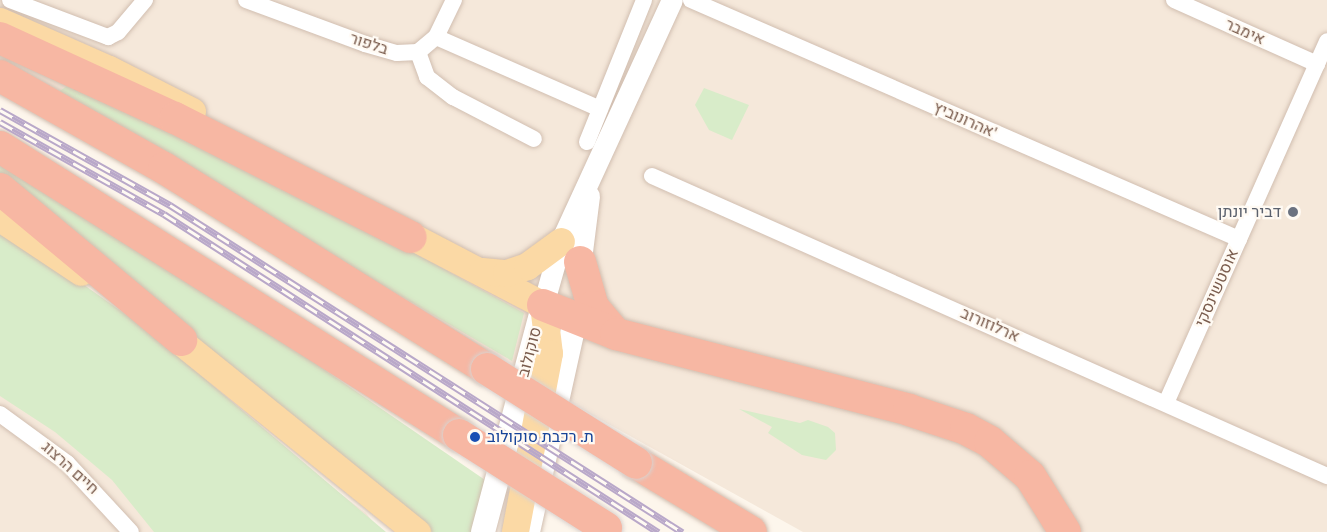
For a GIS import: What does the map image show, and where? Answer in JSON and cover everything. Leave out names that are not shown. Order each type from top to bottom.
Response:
[{"type":"highway","points":[[0,38],[237,148],[411,237]]},
{"type":"highway","points":[[0,76],[164,168],[636,463],[751,532]]},
{"type":"highway","points":[[0,147],[609,530]]},
{"type":"highway","points":[[0,189],[181,340]]},
{"type":"highway","points":[[571,251],[593,307],[616,334]]},
{"type":"highway","points":[[543,305],[575,320],[616,334],[909,410],[966,429],[990,442],[1030,476],[1065,532]]},
{"type":"main road","points":[[0,21],[151,89],[411,237],[543,305],[549,353],[515,532]]},
{"type":"main road","points":[[0,218],[181,340],[408,528]]},
{"type":"main road","points":[[474,269],[494,273],[517,270],[571,251]]},
{"type":"main road","name":"סוקולוב","points":[[483,532],[543,305]]},
{"type":"main road","name":"סוקולוב","points":[[528,532],[575,320]]},
{"type":"street","points":[[10,0],[108,37],[118,32],[145,0]]},
{"type":"street","name":"בלפור","points":[[246,0],[365,44],[397,53],[418,52]]},
{"type":"street","points":[[453,0],[436,37],[418,52],[427,76],[453,97],[534,140]]},
{"type":"street","points":[[587,142],[644,0]]},
{"type":"street","name":"סוקולוב","points":[[543,305],[571,251],[593,178],[672,0]]},
{"type":"street","name":"אהרונוביץ'","points":[[691,0],[1239,239]]},
{"type":"street","name":"אימבר","points":[[1173,0],[1317,64]]},
{"type":"street","points":[[436,37],[600,109]]},
{"type":"street","name":"אוסטשינסקי","points":[[1166,403],[1327,41]]},
{"type":"street","name":"ארלוזורוב","points":[[652,176],[1327,476]]},
{"type":"street","name":"סוקולוב","points":[[571,251],[575,320]]},
{"type":"street","name":"חיים הרצוג","points":[[0,414],[67,463],[131,532]]},
{"type":"shaded area","points":[[0,0],[1327,0],[1327,532],[803,532],[0,86]]},
{"type":"shaded area","points":[[0,237],[366,513],[381,532],[0,532]]},
{"type":"green space","points":[[70,84],[259,168],[524,313],[512,361],[55,94]]},
{"type":"green space","points":[[704,88],[749,105],[732,140],[709,130],[695,105]]},
{"type":"green space","points":[[0,157],[204,287],[488,482],[477,532],[432,532],[406,516],[0,174]]},
{"type":"green space","points":[[0,225],[146,329],[386,532],[154,532],[112,480],[55,432],[0,396]]},
{"type":"green space","points":[[739,409],[800,423],[808,420],[828,427],[835,433],[836,450],[826,460],[802,455],[768,433],[772,427]]},
{"type":"railway","points":[[0,110],[170,205],[682,532]]},
{"type":"railway","points":[[0,122],[164,214],[658,532]]},
{"type":"place","name":"דביר יונתן","points":[[1293,212]]},
{"type":"place","name":"ת. רכבת סוקולוב","points":[[475,437]]}]
